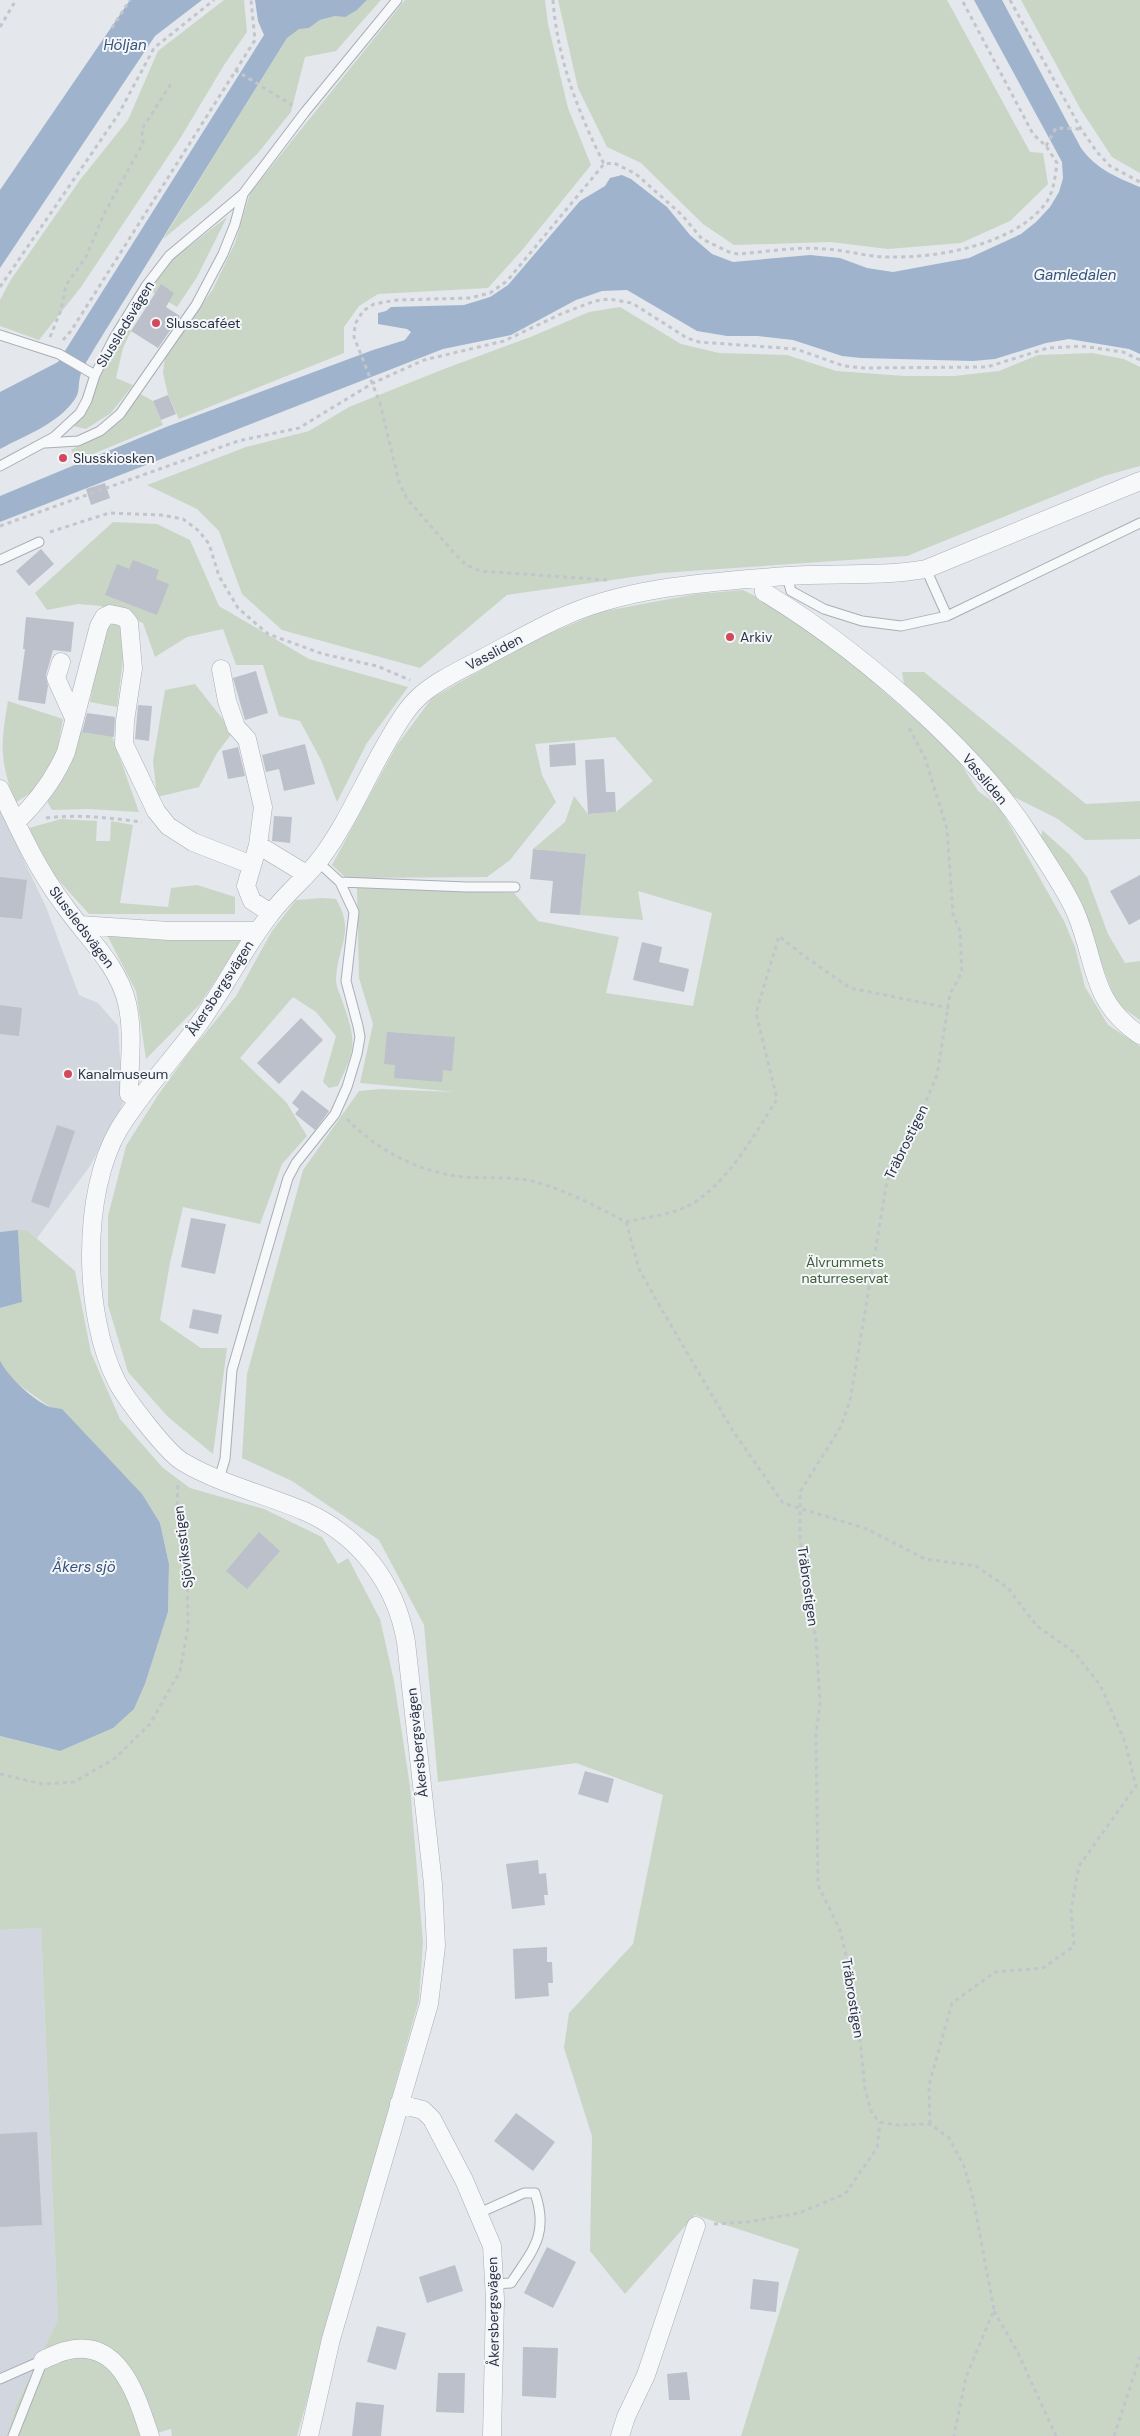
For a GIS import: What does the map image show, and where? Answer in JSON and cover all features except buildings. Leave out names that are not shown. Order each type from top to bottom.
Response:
[{"type":"street","name":"Vassliden","points":[[312,868],[336,837],[392,734],[424,692],[561,617],[597,603],[694,584],[786,576],[899,574],[926,569],[1140,481]]},
{"type":"street","name":"Vassliden","points":[[763,579],[764,592],[833,636],[900,692],[977,767],[1028,832],[1075,911],[1093,970],[1108,1004],[1116,1017],[1140,1035]]},
{"type":"street","points":[[16,822],[36,802],[59,768],[66,752],[99,626],[104,617],[110,614],[124,617],[129,623],[133,648],[133,668],[125,721],[124,744],[156,811],[168,826],[193,842],[252,865]]},
{"type":"street","points":[[61,662],[56,678],[74,718]]},
{"type":"street","points":[[221,669],[227,701],[236,727],[247,739],[263,807],[258,845],[246,886],[252,901],[271,912]]},
{"type":"street","name":"Slussledsvägen","points":[[0,788],[40,869],[80,926],[112,967],[122,986],[128,1004],[130,1024],[129,1094],[138,1101]]},
{"type":"street","points":[[258,845],[312,868]]},
{"type":"street","name":"Åkersbergsvägen","points":[[309,2436],[331,2339],[429,2004],[436,1946],[433,1884],[403,1624],[387,1583],[360,1548],[336,1529],[307,1512],[219,1479],[178,1460],[134,1408],[118,1383],[106,1355],[95,1316],[91,1257],[95,1206],[103,1168],[116,1133],[138,1101],[203,1019],[271,912],[312,868]]},
{"type":"street","name":"Åkersbergsvägen","points":[[80,926],[169,931],[258,931]]},
{"type":"street","name":"Åkersbergsvägen","points":[[399,2104],[423,2110],[432,2118],[464,2180],[492,2246],[495,2284],[492,2436]]},
{"type":"street","points":[[620,2436],[626,2417],[646,2375],[696,2226]]},
{"type":"street","points":[[43,2360],[66,2351],[87,2350],[110,2357],[126,2376],[150,2436]]},
{"type":"lane","name":"Slussledsvägen","points":[[0,466],[43,444],[65,428],[80,413],[87,400],[95,375],[114,338],[146,286],[169,256],[243,194],[305,112],[397,0]]},
{"type":"lane","name":"Slussledsvägen","points":[[43,444],[78,441],[100,431],[120,414],[196,305],[223,254],[235,224],[243,194]]},
{"type":"lane","points":[[0,335],[52,351],[95,375]]},
{"type":"lane","points":[[786,576],[791,591],[824,609],[862,621],[901,626],[947,616],[1032,573],[1140,523]]},
{"type":"lane","points":[[0,560],[41,538]]},
{"type":"lane","points":[[926,569],[947,616]]},
{"type":"lane","points":[[312,868],[340,882],[515,887]]},
{"type":"lane","points":[[219,1479],[224,1459],[232,1370],[288,1178],[296,1163],[322,1132],[338,1108],[348,1087],[357,1054],[360,1037],[346,981],[354,912],[340,882]]},
{"type":"lane","points":[[479,2213],[524,2193],[535,2193],[541,2210],[541,2232],[530,2255],[512,2283],[495,2284]]},
{"type":"lane","points":[[0,2378],[43,2360]]},
{"type":"lane","points":[[13,2436],[43,2360]]},
{"type":"path","points":[[0,27],[16,0]]},
{"type":"path","points":[[112,28],[130,0]]},
{"type":"path","points":[[0,287],[118,115],[154,48],[214,0]]},
{"type":"path","points":[[52,351],[71,331],[255,40],[251,0]]},
{"type":"path","points":[[552,0],[554,27],[568,80],[585,127],[604,164]]},
{"type":"path","points":[[632,595],[617,581],[481,571],[466,565],[407,499],[399,482],[388,434],[372,382],[354,337],[355,324],[363,311],[374,304],[397,300],[470,298],[490,293],[507,281],[604,164],[614,163],[636,174],[682,215],[702,239],[729,252],[738,254],[823,248],[888,258],[952,250],[984,243],[1029,219],[1046,203],[1053,191],[1057,163],[1046,146],[1033,134],[962,0]]},
{"type":"path","points":[[1010,0],[1081,129],[1110,166],[1140,182]]},
{"type":"path","points":[[235,70],[305,112]]},
{"type":"path","points":[[52,351],[66,285],[86,257],[104,214],[144,143],[142,129],[172,82]]},
{"type":"path","points":[[1046,146],[1056,128],[1081,129]]},
{"type":"path","points":[[0,526],[238,441],[299,428],[372,382],[433,357],[504,341],[563,313],[595,301],[609,299],[632,304],[687,338],[698,342],[796,349],[844,366],[887,368],[987,367],[1048,348],[1081,346],[1123,352],[1140,360]]},
{"type":"path","points":[[41,538],[83,520],[110,513],[161,515],[183,519],[199,530],[208,544],[219,576],[238,608],[268,634],[323,654],[377,666],[410,680],[424,692]]},
{"type":"path","name":"Träbrostigen","points":[[880,2122],[872,2114],[865,2089],[856,1994],[840,1930],[818,1885],[816,1735],[820,1703],[816,1639],[806,1589],[800,1537],[800,1492],[840,1428],[850,1401],[887,1181],[904,1141],[927,1099],[937,1075],[950,994],[962,972],[960,931],[953,914],[947,828],[925,758],[908,726]]},
{"type":"path","points":[[16,822],[70,816],[110,818],[168,826]]},
{"type":"path","points":[[338,1108],[361,1134],[386,1152],[410,1162],[456,1176],[534,1182],[571,1194],[626,1222],[686,1208],[719,1182],[745,1150],[776,1099],[756,1013],[779,936],[850,988],[949,1008]]},
{"type":"path","points":[[626,1222],[639,1269],[733,1431],[783,1503],[800,1510],[867,1529],[925,1559],[976,1566],[1008,1588],[1037,1626],[1075,1653],[1100,1685],[1125,1742],[1136,1786],[1079,1866],[1071,1910],[1074,1946],[1043,1968],[995,1972],[952,2003],[929,2085],[930,2124]]},
{"type":"path","name":"Sjöviksstigen","points":[[0,1774],[42,1784],[74,1782],[114,1759],[150,1724],[180,1671],[188,1628],[187,1562],[177,1509],[178,1460]]},
{"type":"path","points":[[696,2226],[747,2222],[799,2213],[845,2194],[877,2148],[880,2122],[896,2125],[930,2124],[949,2138],[964,2166],[973,2198],[994,2310],[1018,2353],[1056,2436]]},
{"type":"path","points":[[954,2436],[966,2377],[994,2310]]},
{"type":"path","points":[[1114,2436],[1140,2357]]},
{"type":"shaded area","points":[[0,810],[46,907],[79,995],[98,1003],[118,1026],[123,1104],[90,1166],[37,1238],[28,1231],[0,1232]]},
{"type":"shaded area","points":[[41,1928],[58,2320],[16,2405],[7,2436],[0,2436],[0,1930]]},
{"type":"green space","points":[[224,0],[244,0],[247,32],[224,65],[181,137],[81,287],[39,340],[0,326],[0,300],[10,281],[80,180],[128,120],[158,51]]},
{"type":"green space","points":[[367,0],[381,0],[336,51],[305,57],[291,112],[258,153],[207,203],[163,239],[287,38],[299,28],[309,28],[320,20],[357,10]]},
{"type":"green space","points":[[405,0],[545,0],[548,24],[568,108],[591,165],[523,249],[488,288],[378,294],[359,306],[344,327],[344,353],[179,419],[168,395],[163,373],[165,356],[213,289],[235,243],[250,193]]},
{"type":"green space","points":[[558,0],[947,0],[1030,152],[1043,153],[1048,184],[1010,221],[961,243],[888,249],[830,242],[734,245],[703,224],[641,163],[607,147],[578,88]]},
{"type":"green space","points":[[1021,0],[1140,0],[1140,173],[1112,157],[1081,110]]},
{"type":"green space","points":[[227,217],[197,277],[177,307],[147,289],[169,262]]},
{"type":"green space","points":[[620,307],[681,344],[719,353],[787,355],[836,371],[905,376],[954,376],[999,371],[1038,355],[1092,353],[1124,359],[1140,367],[1140,466],[1104,476],[907,556],[661,573],[507,595],[420,668],[282,630],[242,594],[219,531],[197,509],[147,485],[246,447],[309,431],[349,407],[444,369],[533,336],[589,312]]},
{"type":"green space","points":[[125,326],[131,331],[123,348],[116,378],[133,385],[111,413],[86,429],[73,426],[84,415],[99,375]]},
{"type":"green space","points":[[137,392],[153,401],[163,425],[76,461],[71,450],[88,440]]},
{"type":"green space","points":[[113,522],[157,524],[190,540],[219,606],[309,659],[408,687],[367,743],[337,802],[321,760],[300,721],[279,716],[263,665],[236,665],[223,629],[187,637],[155,657],[143,623],[101,606],[78,604],[47,610],[35,593]]},
{"type":"green space","name":"Älvrummets naturreservat","points":[[743,590],[759,598],[825,643],[954,753],[978,791],[999,806],[1064,921],[1075,947],[1085,987],[1108,1025],[1140,1046],[1140,2436],[741,2436],[799,2249],[695,2215],[625,2294],[590,2251],[592,2136],[564,2048],[569,2013],[633,1944],[663,1795],[576,1763],[438,1782],[424,1625],[379,1540],[292,1481],[242,1458],[247,1374],[303,1170],[359,1091],[381,1089],[455,1092],[360,1083],[373,1024],[359,978],[357,888],[514,893],[538,921],[619,937],[606,993],[693,1006],[712,913],[638,891],[643,920],[580,915],[586,854],[533,849],[565,822],[574,796],[588,814],[616,812],[653,781],[615,737],[535,744],[542,775],[556,802],[510,860],[487,877],[346,878],[332,865],[397,745],[432,698],[530,642],[600,612],[696,594]]},
{"type":"green space","points":[[109,621],[123,628],[125,643],[117,707],[90,702],[103,628]]},
{"type":"green space","points":[[902,672],[924,672],[1086,804],[1140,801],[1140,839],[1085,840],[1058,819],[1010,795],[905,690]]},
{"type":"green space","points":[[195,684],[233,732],[217,753],[199,787],[157,797],[153,761],[165,690]]},
{"type":"green space","points":[[8,701],[63,719],[54,767],[35,790],[15,803],[6,775],[3,753]]},
{"type":"green space","points":[[79,731],[112,736],[139,812],[88,809],[52,810],[46,799]]},
{"type":"green space","points":[[61,819],[97,821],[96,841],[110,841],[111,821],[133,825],[120,903],[168,907],[171,888],[197,885],[235,897],[235,914],[89,914],[53,874],[29,828]]},
{"type":"green space","points":[[1042,830],[1070,855],[1087,877],[1108,934],[1125,963],[1140,961],[1140,1020],[1117,1004],[1073,888],[1049,858],[1041,841]]},
{"type":"green space","points":[[336,899],[345,921],[344,939],[336,980],[352,1038],[351,1054],[344,1073],[338,1086],[329,1088],[323,1082],[336,1036],[316,1012],[293,997],[240,1058],[286,1102],[307,1136],[282,1164],[260,1224],[183,1207],[170,1263],[160,1320],[201,1348],[227,1348],[213,1454],[168,1417],[128,1372],[108,1305],[108,1216],[126,1146],[158,1095],[188,1054],[236,996],[272,931],[296,900]]},
{"type":"green space","points":[[107,935],[243,938],[200,1004],[146,1059],[136,991]]},
{"type":"green space","points":[[18,1230],[28,1231],[75,1271],[91,1353],[120,1419],[163,1468],[190,1488],[264,1509],[322,1537],[338,1564],[348,1558],[380,1619],[394,1681],[410,1786],[423,1942],[419,2000],[297,2436],[172,2436],[171,2429],[147,2436],[7,2436],[16,2405],[58,2320],[41,1928],[0,1930],[0,1736],[55,1750],[134,1709],[145,1684],[168,1612],[169,1564],[160,1523],[50,1407],[15,1382],[3,1369],[0,1360],[0,1308],[22,1302]]},
{"type":"water","name":"Höljan","points":[[130,0],[202,0],[155,36],[0,268],[0,190]]},
{"type":"water","points":[[255,0],[367,0],[357,10],[345,17],[335,16],[320,20],[309,28],[299,29],[287,38],[84,366],[75,399],[68,408],[51,422],[0,449],[0,392],[58,362],[264,35],[258,21]]},
{"type":"water","name":"Gamledalen","points":[[974,0],[1002,0],[1081,148],[1100,167],[1140,187],[1140,354],[1129,349],[1069,339],[1046,343],[995,359],[973,361],[842,356],[793,340],[758,336],[727,336],[697,331],[627,290],[602,291],[576,300],[511,335],[443,349],[0,522],[0,496],[166,427],[373,350],[405,340],[411,332],[407,329],[378,324],[378,313],[386,311],[391,307],[464,305],[490,297],[508,285],[580,201],[605,186],[610,178],[622,175],[631,179],[667,207],[690,235],[712,254],[733,262],[810,255],[840,258],[867,268],[893,272],[969,258],[1021,234],[1050,207],[1059,192],[1063,178],[1062,162]]},
{"type":"water","points":[[18,1230],[22,1302],[0,1308],[0,1232]]},
{"type":"water","name":"Åkers sjö","points":[[0,1360],[14,1380],[29,1393],[50,1407],[62,1409],[142,1494],[160,1523],[169,1564],[168,1612],[145,1684],[134,1709],[113,1728],[60,1751],[0,1736]]},
{"type":"place","name":"Slusscaféet","points":[[156,323]]},
{"type":"place","name":"Slusskiosken","points":[[63,458]]},
{"type":"place","name":"Arkiv","points":[[730,637]]},
{"type":"place","name":"Kanalmuseum","points":[[68,1074]]}]
